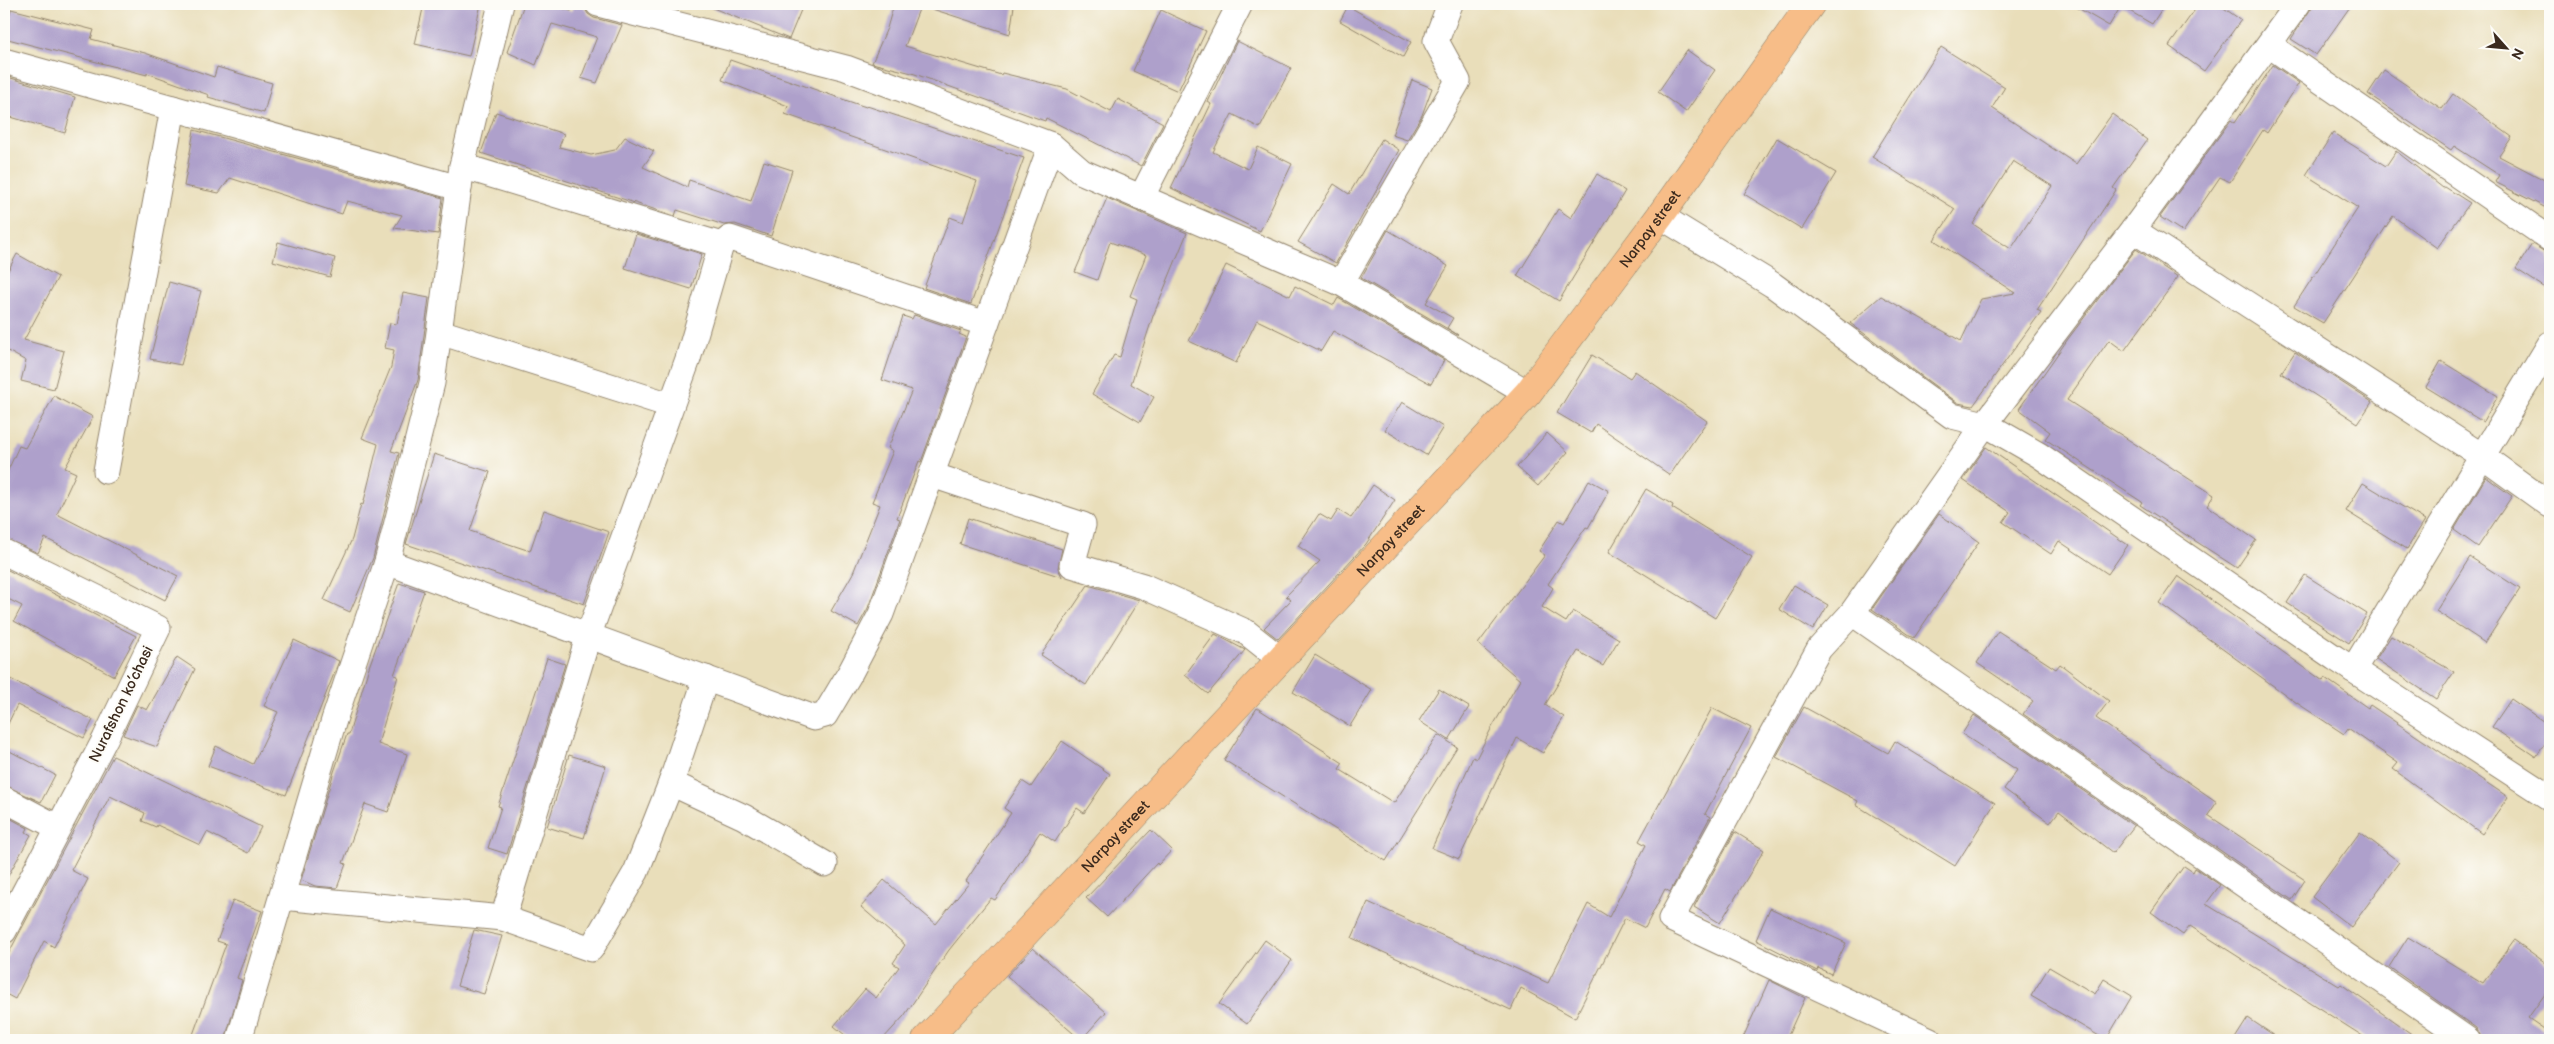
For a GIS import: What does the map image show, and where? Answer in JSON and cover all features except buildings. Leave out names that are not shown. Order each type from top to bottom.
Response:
[{"type":"main road","name":"Narpay street","points":[[926,1040],[1528,393],[1660,216],[1811,4]]},
{"type":"street","points":[[239,1040],[334,720],[387,562],[432,383],[461,177],[501,4]]},
{"type":"street","points":[[598,4],[846,68],[1051,145],[1082,172],[1341,283],[1528,393]]},
{"type":"street","points":[[1141,198],[1240,4]]},
{"type":"street","points":[[1341,283],[1458,81],[1436,41],[1450,4]]},
{"type":"street","points":[[1930,1040],[1671,919],[1819,649],[1852,613],[1984,424],[2133,230],[2298,4]]},
{"type":"street","points":[[2269,45],[2550,239]]},
{"type":"street","points":[[4,61],[173,108],[461,177],[721,245]]},
{"type":"street","points":[[106,471],[173,108]]},
{"type":"street","points":[[387,562],[590,634],[814,718],[825,715],[881,614],[1051,145]]},
{"type":"street","points":[[1660,216],[1773,285],[1952,416],[1984,424],[2047,460],[2353,670],[2550,798]]},
{"type":"street","points":[[2133,230],[2482,456],[2550,505]]},
{"type":"street","points":[[503,918],[590,634],[688,358],[721,245],[730,238],[986,324]]},
{"type":"street","points":[[440,332],[670,405]]},
{"type":"street","points":[[2353,670],[2550,344]]},
{"type":"street","points":[[932,475],[1083,525],[1072,565],[1144,586],[1246,632],[1280,659]]},
{"type":"street","name":"Nurafshon ko’chasi","points":[[4,552],[158,628],[104,739],[4,931]]},
{"type":"street","points":[[1852,613],[2468,1040]]},
{"type":"street","points":[[282,897],[503,918],[591,949],[636,872],[671,784],[706,678]]},
{"type":"street","points":[[671,784],[744,817],[825,864]]},
{"type":"street","points":[[4,799],[57,827]]}]
